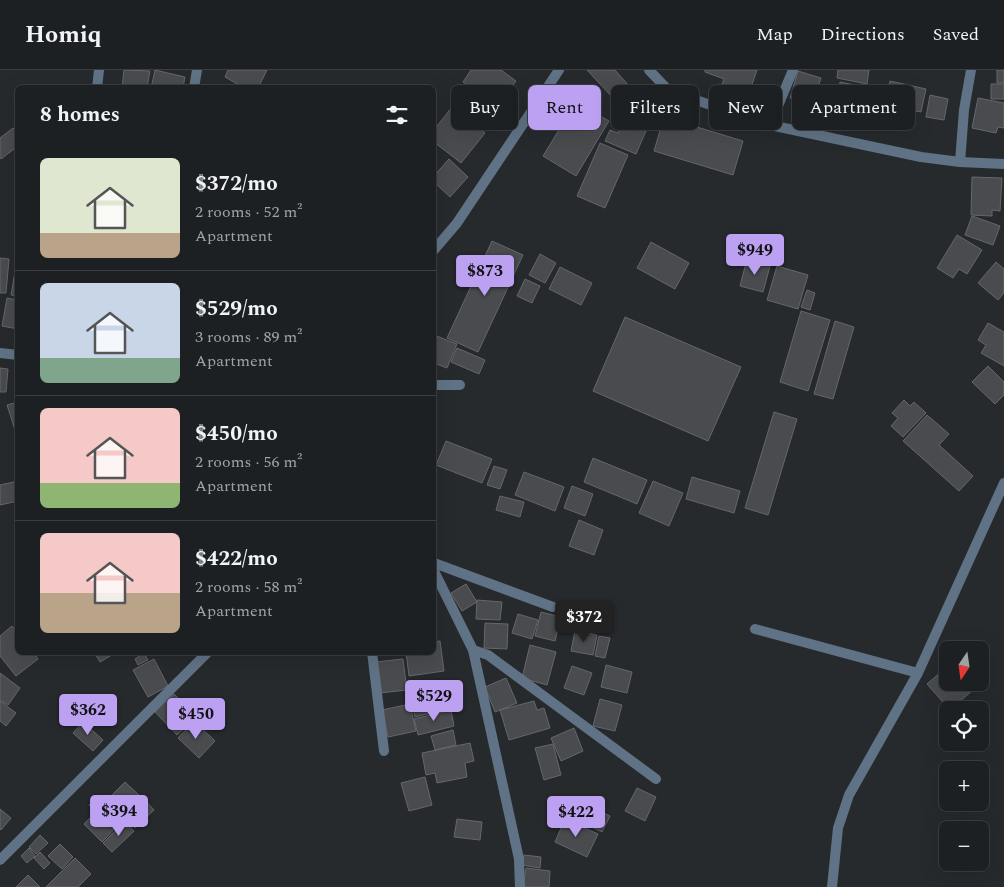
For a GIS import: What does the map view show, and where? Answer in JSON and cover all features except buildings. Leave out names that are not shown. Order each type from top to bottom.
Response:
[{"type":"street","points":[[97,85],[99,70]]},
{"type":"street","points":[[194,85],[197,70]]},
{"type":"street","points":[[436,248],[456,224],[559,70]]},
{"type":"street","points":[[649,70],[669,91],[709,104]]},
{"type":"street","points":[[782,96],[793,70]]},
{"type":"street","points":[[960,162],[964,110],[970,70]]},
{"type":"street","points":[[782,127],[921,156],[960,162],[1004,164]]},
{"type":"street","points":[[0,354],[15,355]]},
{"type":"street","points":[[436,385],[460,385]]},
{"type":"street","points":[[832,887],[838,828],[849,795],[918,673],[1004,483]]},
{"type":"street","points":[[436,563],[553,606]]},
{"type":"street","points":[[436,575],[473,650],[519,859],[520,887]]},
{"type":"street","points":[[755,629],[918,673]]},
{"type":"street","points":[[473,650],[488,655],[656,779]]},
{"type":"street","points":[[0,860],[205,655]]},
{"type":"street","points":[[372,655],[384,751]]}]
